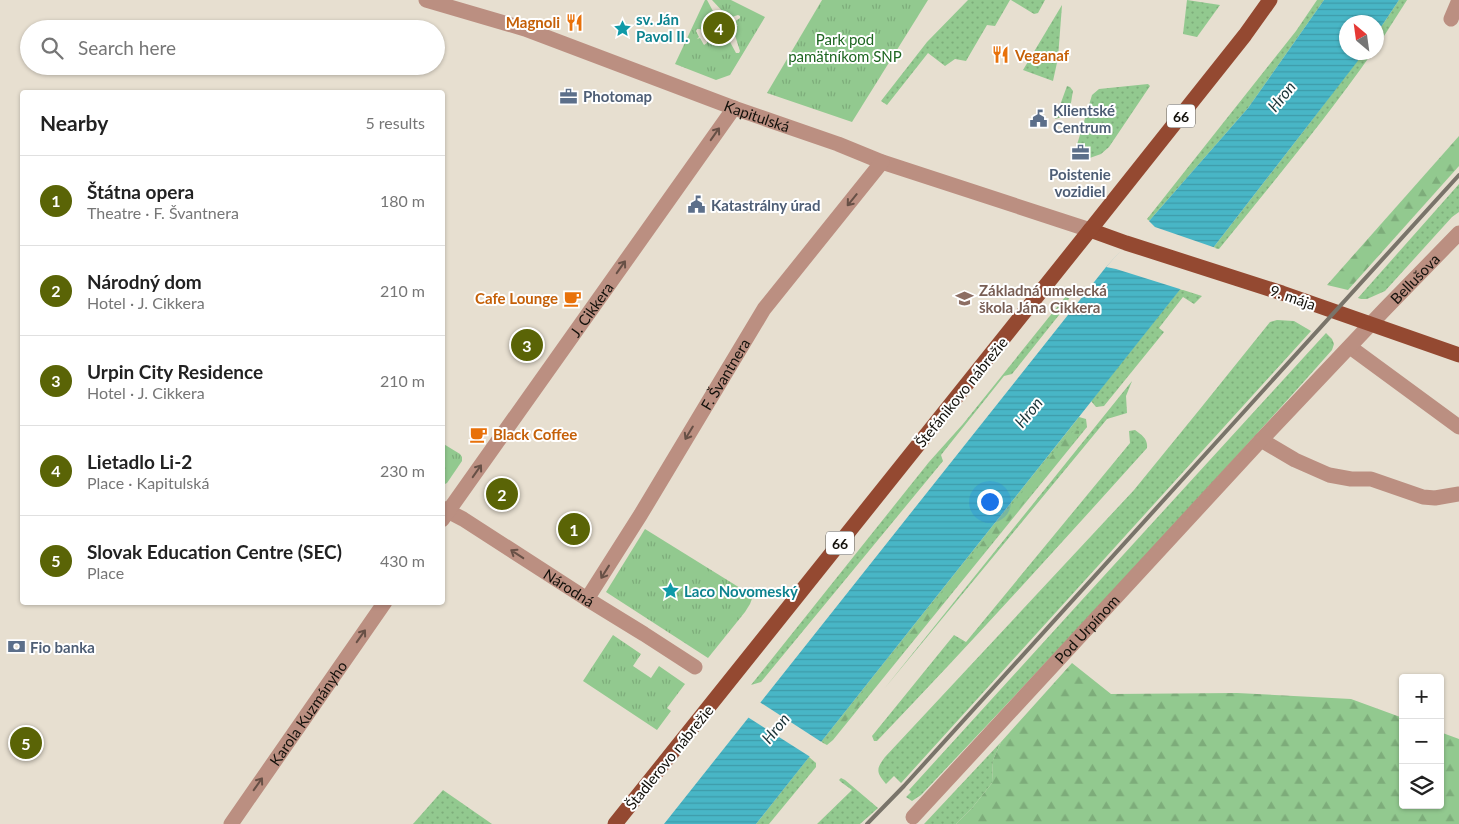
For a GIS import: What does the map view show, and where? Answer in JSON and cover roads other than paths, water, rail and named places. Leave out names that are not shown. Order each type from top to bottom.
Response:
[{"type":"main road","name":"Štefánikovo nábrežie","points":[[724,689],[1239,43],[1270,0]]},
{"type":"main road","name":"9. mája","points":[[1090,230],[1459,355]]},
{"type":"main road","name":"Štadlerovo nábrežie","points":[[615,824],[724,689]]},
{"type":"street","name":"Kapitulská","points":[[426,0],[525,30],[734,108],[838,144],[882,162],[1090,230]]},
{"type":"street","points":[[1451,19],[1459,0]]},
{"type":"street","name":"J. Cikkera","points":[[445,513],[734,108]]},
{"type":"street","name":"F. Švantnera","points":[[587,599],[641,514],[764,309],[882,162]]},
{"type":"street","name":"Bellušova","points":[[1370,324],[1459,233]]},
{"type":"street","name":"Pod Urpínom","points":[[913,817],[1370,324]]},
{"type":"street","points":[[1350,347],[1459,426]]},
{"type":"street","points":[[1262,440],[1295,460],[1329,475],[1351,479],[1371,479],[1423,497],[1436,498],[1459,494]]},
{"type":"street","name":"Národná","points":[[445,513],[463,519],[695,667]]},
{"type":"street","name":"Karola Kuzmányho","points":[[231,824],[383,605]]},
{"type":"water","name":"Hron","points":[[1324,0],[1399,0],[1384,22],[1384,15],[1339,15],[1339,60],[1358,60],[1357,62],[1213,248],[756,824],[664,824],[1106,267],[1248,108]]},
{"type":"railway","points":[[867,824],[904,786],[1459,175]]},
{"type":"place","name":"Magnoli","points":[[574,22]]},
{"type":"place","name":"sv. Ján Pavol II.","points":[[622,28]]},
{"type":"place","name":"Lietadlo Li-2","points":[[719,28]]},
{"type":"place","name":"Veganaf","points":[[1001,55]]},
{"type":"place","name":"Photomap","points":[[569,96]]},
{"type":"place","name":"Klientské Centrum","points":[[1039,119]]},
{"type":"place","name":"Poistenie vozidiel","points":[[1080,153]]},
{"type":"place","name":"Katastrálny úrad","points":[[697,205]]},
{"type":"place","name":"Cafe Lounge","points":[[572,298]]},
{"type":"place","name":"Základná umelecká škola Jána Cikkera","points":[[965,299]]},
{"type":"place","name":"Urpin City Residence","points":[[527,345]]},
{"type":"place","name":"Black Coffee","points":[[479,434]]},
{"type":"place","name":"Národný dom","points":[[502,494]]},
{"type":"place","name":"Štátna opera","points":[[574,529]]},
{"type":"place","name":"Laco Novomeský","points":[[670,591]]},
{"type":"place","name":"Fio banka","points":[[16,647]]},
{"type":"place","name":"Slovak Education Centre (SEC)","points":[[26,743]]},
{"type":"park label","name":"Park pod pamätníkom SNP","points":[[845,48]]}]
